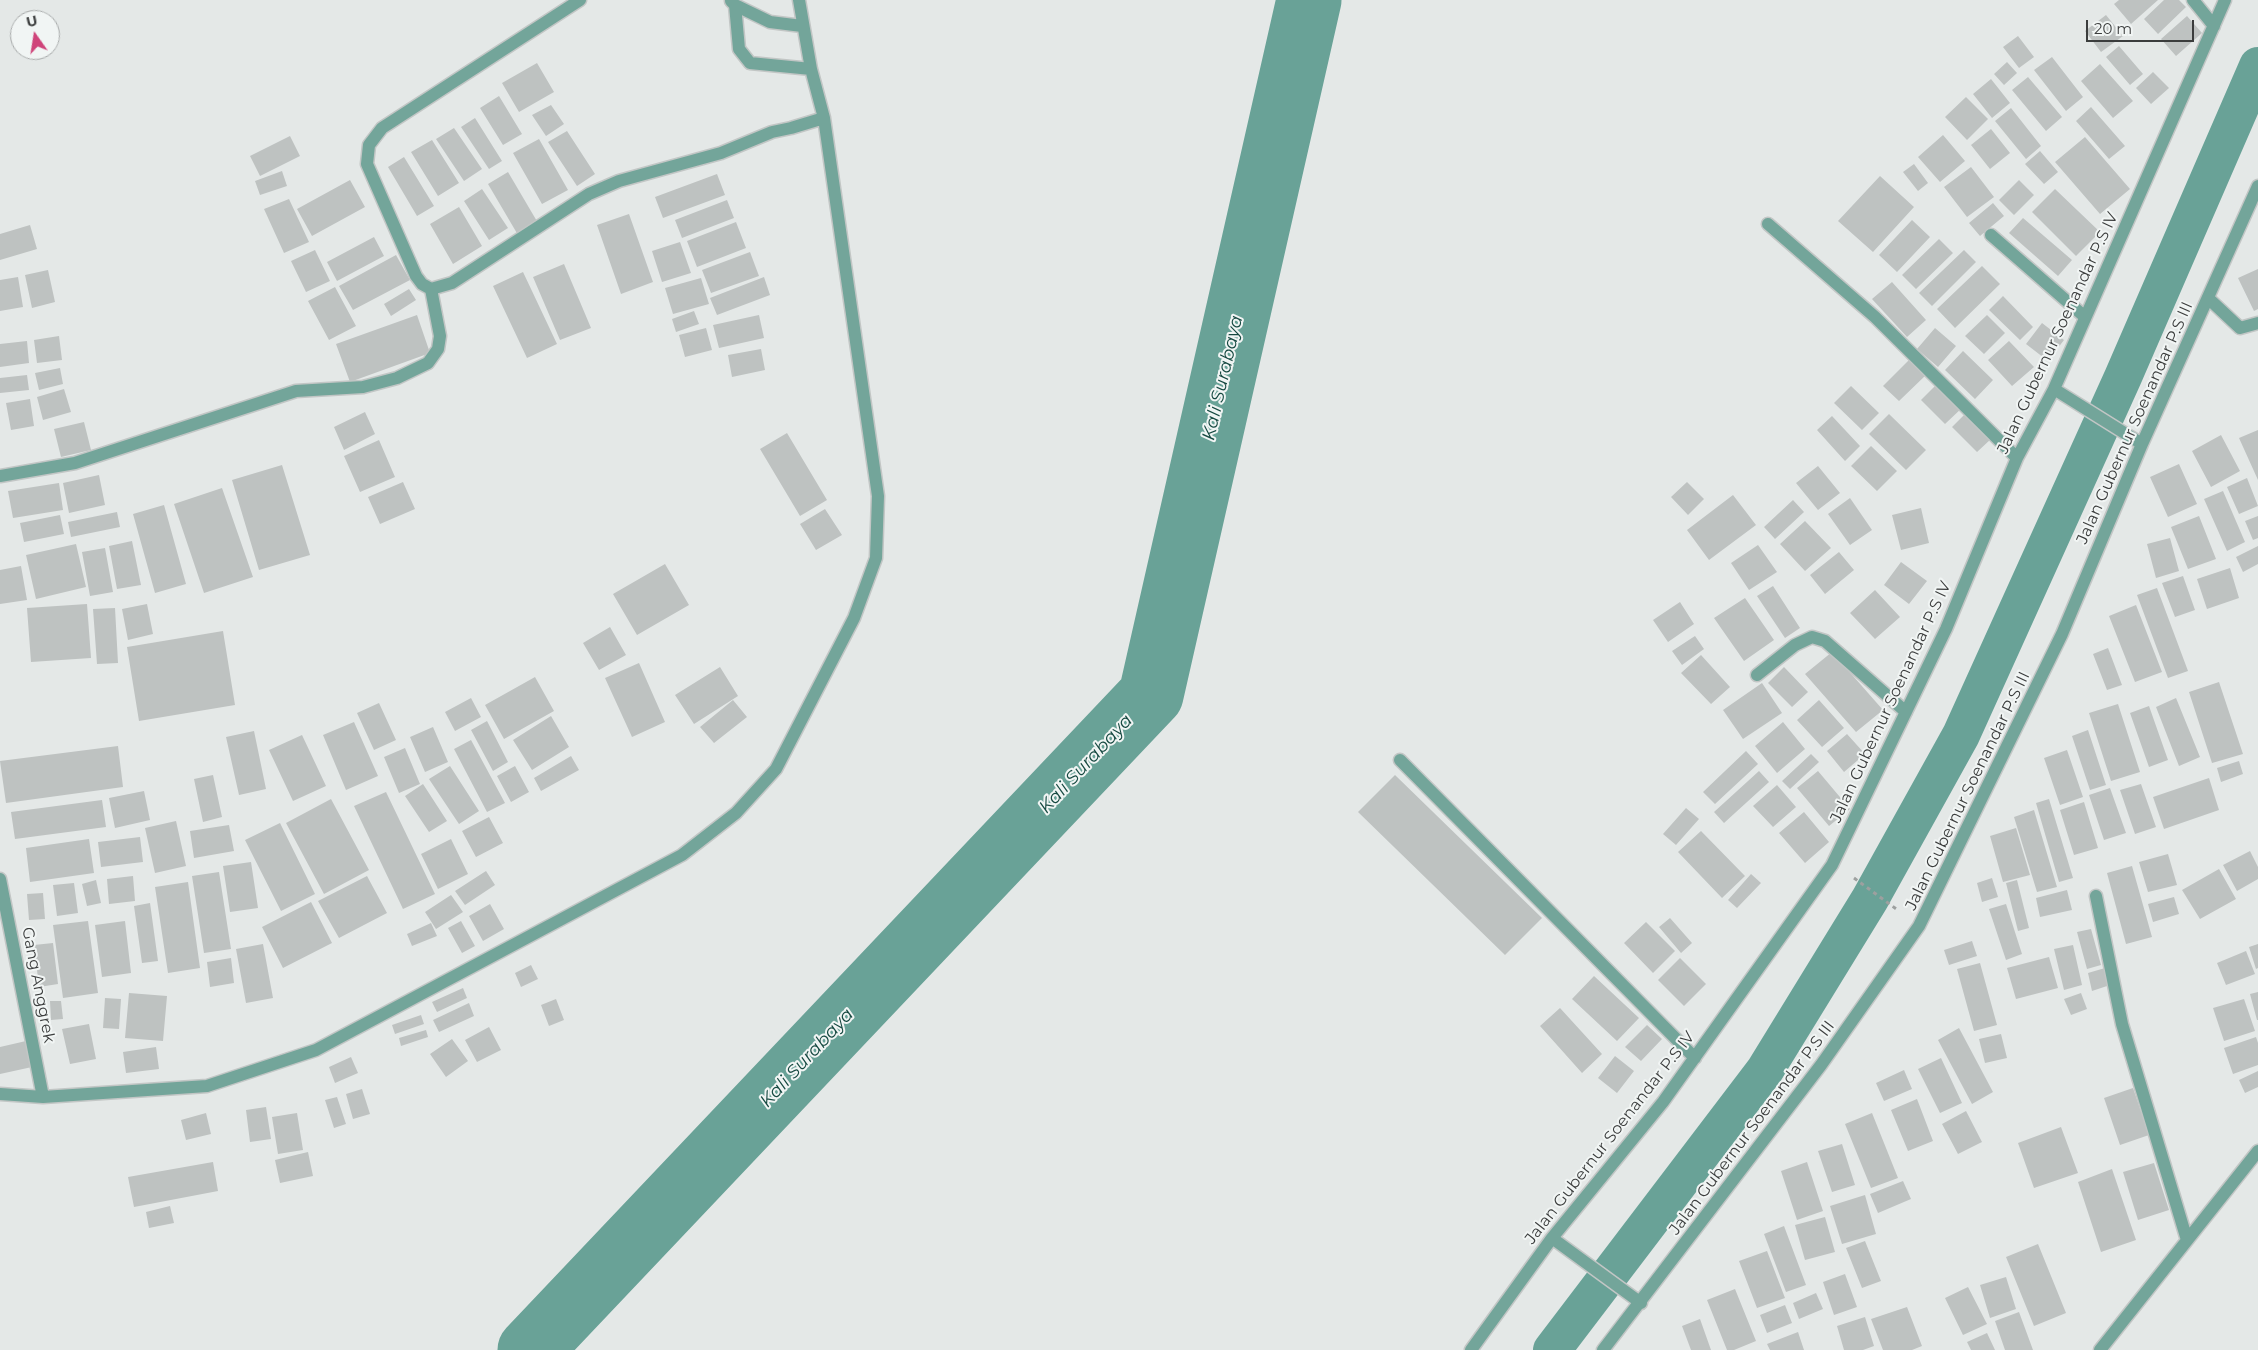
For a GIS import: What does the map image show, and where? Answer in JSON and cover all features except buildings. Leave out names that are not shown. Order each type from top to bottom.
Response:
[{"type":"street","points":[[580,0],[382,128],[369,145],[367,164],[416,276],[422,284],[431,289],[452,283],[589,194],[619,181],[721,153],[772,132],[824,118]]},
{"type":"street","points":[[0,1094],[43,1097],[206,1086],[316,1050],[682,855],[736,813],[776,769],[854,618],[876,558],[878,496],[824,118],[811,69],[799,0]]},
{"type":"street","points":[[2193,0],[2214,26]]},
{"type":"street","name":"Jalan Gubernur Soenandar P.S IV","points":[[1471,1350],[1552,1238],[1663,1102],[1832,865],[1946,629],[2017,458],[2054,389],[2225,0]]},
{"type":"street","points":[[732,3],[770,22],[802,26]]},
{"type":"street","points":[[732,3],[738,49],[750,63],[811,69]]},
{"type":"street","name":"Jalan Gubernur Soenandar P.S III","points":[[1603,1350],[1821,1066],[1919,926],[2062,634],[2142,444],[2258,186]]},
{"type":"street","points":[[1768,224],[1875,317],[2017,458]]},
{"type":"street","points":[[1991,235],[2085,317]]},
{"type":"street","points":[[0,476],[75,463],[296,391],[363,387],[397,378],[428,363],[438,349],[440,336],[431,289]]},
{"type":"street","points":[[2208,298],[2240,328],[2258,323]]},
{"type":"street","points":[[2054,389],[2069,396],[2142,444]]},
{"type":"street","points":[[1757,675],[1795,645],[1812,637],[1825,641],[1906,712]]},
{"type":"street","points":[[1400,760],[1695,1058]]},
{"type":"street","name":"Gang Anggrek","points":[[0,879],[43,1097]]},
{"type":"street","points":[[2096,896],[2122,1024],[2187,1240]]},
{"type":"street","points":[[2100,1350],[2258,1151]]},
{"type":"street","points":[[1552,1238],[1640,1303]]},
{"type":"path","points":[[1852,877],[1905,916]]},
{"type":"waterway","name":"Kali Surabaya","points":[[530,1350],[1151,695],[1309,0]]},
{"type":"waterway","points":[[1552,1350],[1765,1070],[1870,899],[1961,735],[2123,377],[2258,66]]}]
